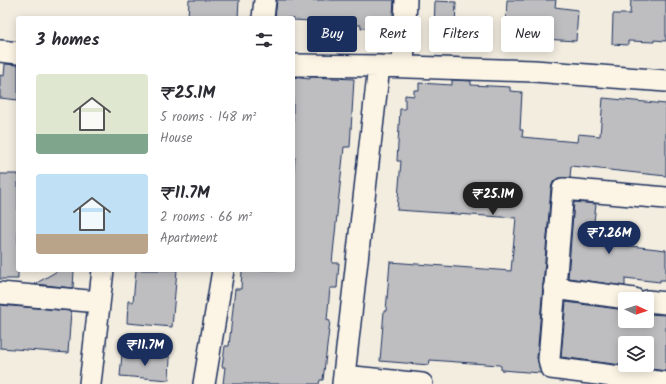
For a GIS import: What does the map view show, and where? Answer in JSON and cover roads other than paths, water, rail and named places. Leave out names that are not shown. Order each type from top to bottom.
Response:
[{"type":"street","points":[[263,16],[265,0]]},
{"type":"street","points":[[403,66],[406,0]]},
{"type":"street","points":[[0,51],[16,53]]},
{"type":"street","points":[[295,65],[403,66],[534,71],[666,81]]},
{"type":"street","points":[[379,66],[343,380],[422,384]]},
{"type":"street","points":[[666,198],[563,189],[549,359],[551,368],[666,383]]},
{"type":"street","points":[[90,384],[103,272]]},
{"type":"street","points":[[204,384],[223,272]]},
{"type":"street","points":[[554,288],[618,297]]},
{"type":"street","points":[[0,293],[99,302]]},
{"type":"street","points":[[654,302],[666,303]]}]
